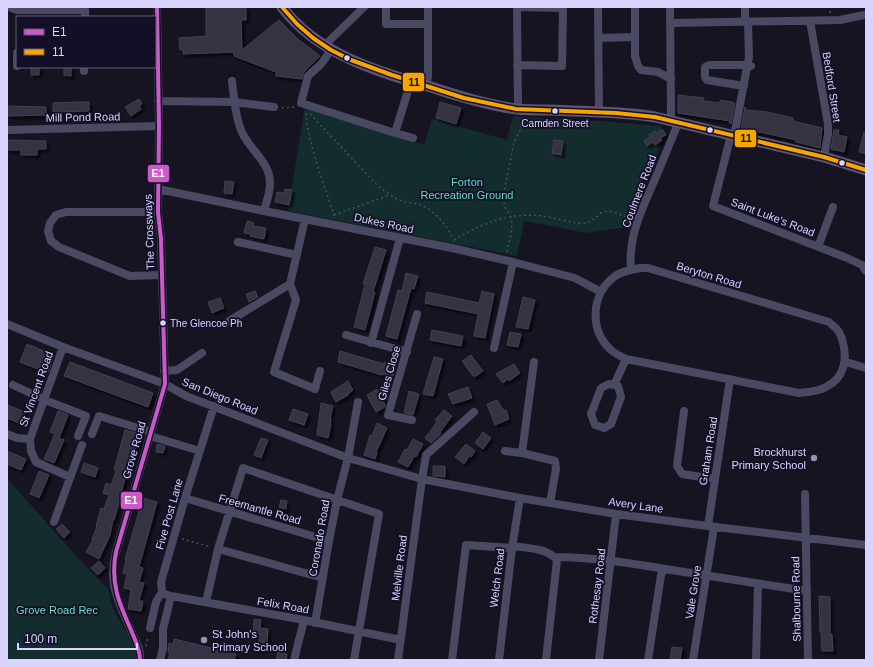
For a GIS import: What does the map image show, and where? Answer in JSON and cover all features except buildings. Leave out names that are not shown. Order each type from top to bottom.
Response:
[{"type":"main road","points":[[282,7],[300,28],[328,48],[366,66],[484,103],[521,109],[639,115],[674,121],[824,157],[866,170]]},
{"type":"street","points":[[9,7],[17,14],[85,10],[84,16]]},
{"type":"street","name":"The Crossways","points":[[157,7],[159,126],[158,212],[161,239],[165,384]]},
{"type":"street","points":[[364,7],[328,48],[322,64],[308,76],[301,102],[312,107],[413,138]]},
{"type":"street","points":[[386,7],[386,24],[428,24]]},
{"type":"street","points":[[426,86],[428,77],[428,7]]},
{"type":"street","points":[[517,65],[562,66],[563,8],[517,7],[517,65],[521,109]]},
{"type":"street","points":[[598,7],[599,112]]},
{"type":"street","points":[[635,7],[635,56],[638,66],[641,70],[658,72],[671,79]]},
{"type":"street","name":"Coulmere Road","points":[[631,270],[631,245],[638,220],[675,132],[671,97],[670,7]]},
{"type":"street","points":[[732,135],[749,66],[745,7]]},
{"type":"street","points":[[670,23],[840,20],[864,14]]},
{"type":"street","name":"Bedford Street","points":[[810,21],[828,124],[828,134],[824,157]]},
{"type":"street","points":[[598,38],[635,37]]},
{"type":"street","points":[[744,89],[707,80],[704,69],[709,65],[749,66]]},
{"type":"street","points":[[232,81],[241,129],[246,142],[263,162],[268,173],[270,184],[264,212]]},
{"type":"street","points":[[395,133],[411,81]]},
{"type":"street","points":[[158,101],[235,102],[274,107]]},
{"type":"street","name":"Mill Pond Road","points":[[7,130],[159,126]]},
{"type":"street","name":"Saint Luke's Road","points":[[732,135],[713,206],[818,246],[862,265],[866,271]]},
{"type":"street","name":"Dukes Road","points":[[158,189],[264,212],[400,238],[453,244],[505,260],[575,278],[601,292]]},
{"type":"street","points":[[818,246],[833,207]]},
{"type":"street","points":[[158,212],[66,212],[56,215],[50,223],[48,232],[51,240],[59,247],[130,276],[161,274]]},
{"type":"street","points":[[305,219],[290,284],[296,300],[274,372],[315,389],[320,371]]},
{"type":"street","points":[[371,343],[400,238]]},
{"type":"street","points":[[238,242],[297,256]]},
{"type":"street","points":[[494,348],[514,262]]},
{"type":"street","name":"Beryton Road","points":[[648,268],[829,322],[839,331],[846,362],[837,378],[827,387],[816,391],[799,393],[626,359],[611,350],[601,338],[596,325],[595,312],[597,301],[601,292],[614,277],[621,272],[648,268]]},
{"type":"street","points":[[229,321],[290,284]]},
{"type":"street","name":"Giles Close","points":[[412,420],[388,414],[417,314]]},
{"type":"street","name":"San Diego Road","points":[[7,324],[63,347],[165,384],[186,396],[348,458],[405,473]]},
{"type":"street","points":[[346,335],[407,352]]},
{"type":"street","name":"St Vincent Road","points":[[7,434],[17,438],[30,439],[63,347]]},
{"type":"street","points":[[164,371],[177,370],[202,353]]},
{"type":"street","points":[[614,385],[626,359]]},
{"type":"street","points":[[522,453],[534,362]]},
{"type":"street","points":[[846,362],[866,368]]},
{"type":"street","name":"Graham Road","points":[[711,527],[715,478],[730,379]]},
{"type":"street","name":"Grove Road","points":[[140,660],[139,649],[116,594],[113,570],[116,552],[165,384]]},
{"type":"street","points":[[609,384],[614,385],[618,386],[621,397],[611,424],[604,428],[595,425],[591,414],[601,388],[609,384]]},
{"type":"street","points":[[13,385],[45,400],[86,416],[78,436]]},
{"type":"street","name":"Coronado Road","points":[[315,622],[337,500],[348,458],[358,402]]},
{"type":"street","name":"Five Post Lane","points":[[150,628],[156,602],[162,592],[161,582],[185,498],[214,406]]},
{"type":"street","points":[[684,411],[677,466],[682,474],[715,478]]},
{"type":"street","name":"Melville Road","points":[[398,660],[426,456],[474,412]]},
{"type":"street","points":[[92,434],[99,416],[200,451]]},
{"type":"street","points":[[30,439],[31,451],[36,462],[70,477]]},
{"type":"street","points":[[54,522],[82,445]]},
{"type":"street","points":[[505,451],[522,453],[555,461],[556,469],[550,503]]},
{"type":"street","points":[[206,602],[218,549],[243,468],[379,514],[354,660]]},
{"type":"street","name":"Avery Lane","points":[[405,473],[422,479],[520,498],[616,514],[711,527],[866,544]]},
{"type":"street","name":"Shalbourne Road","points":[[805,494],[808,660]]},
{"type":"street","name":"Freemantle Road","points":[[185,498],[329,541]]},
{"type":"street","name":"Welch Road","points":[[499,660],[512,547],[520,498]]},
{"type":"street","name":"Rothesay Road","points":[[599,660],[616,514]]},
{"type":"street","name":"Vale Grove","points":[[693,660],[707,576],[711,527]]},
{"type":"street","points":[[452,660],[466,544],[544,551],[555,557],[581,557],[611,560],[758,585],[807,591]]},
{"type":"street","points":[[218,549],[323,578]]},
{"type":"street","points":[[546,660],[558,560],[555,557]]},
{"type":"street","points":[[648,660],[661,575],[666,569]]},
{"type":"street","points":[[756,660],[758,585]]},
{"type":"street","name":"Felix Road","points":[[162,592],[171,596],[315,622],[401,640]]},
{"type":"street","points":[[160,660],[163,648],[163,629],[171,596]]},
{"type":"street","points":[[294,660],[304,620]]},
{"type":"path","points":[[274,107],[301,107],[301,102]]},
{"type":"path","points":[[505,260],[511,234],[511,217],[505,207],[503,198],[514,142],[520,131],[521,109]]},
{"type":"path","points":[[331,224],[334,215],[311,141],[306,111],[375,182],[390,195],[418,204],[438,217],[453,244],[486,223],[511,217],[543,216],[586,222],[594,219],[603,212],[609,212],[638,220]]},
{"type":"path","points":[[334,215],[390,195]]},
{"type":"path","points":[[174,537],[218,549]]},
{"type":"path","points":[[139,649],[146,646],[150,628]]},
{"type":"green space","name":"Forton Recreation Ground","points":[[305,106],[424,145],[432,119],[507,140],[513,116],[661,126],[666,135],[661,138],[662,142],[628,227],[586,233],[524,221],[517,256],[288,211]]},
{"type":"green space","name":"Grove Road Rec","points":[[7,478],[76,556],[108,589],[113,609],[137,652],[137,660],[7,660]]},
{"type":"transit line","name":"E1","points":[[140,660],[137,645],[119,602],[115,583],[114,563],[165,384],[161,239],[158,212],[159,126],[157,7]]},
{"type":"transit line","name":"11","points":[[282,7],[297,24],[313,38],[331,50],[351,60],[392,75],[464,98],[516,109],[616,113],[655,117],[824,157],[866,170]]},
{"type":"place","name":"Camden Street","points":[[555,111]]},
{"type":"place","name":"The Glencoe Ph","points":[[163,323]]},
{"type":"place","name":"Brockhurst Primary School","points":[[814,458]]},
{"type":"place","name":"St John's Primary School","points":[[204,640]]}]
